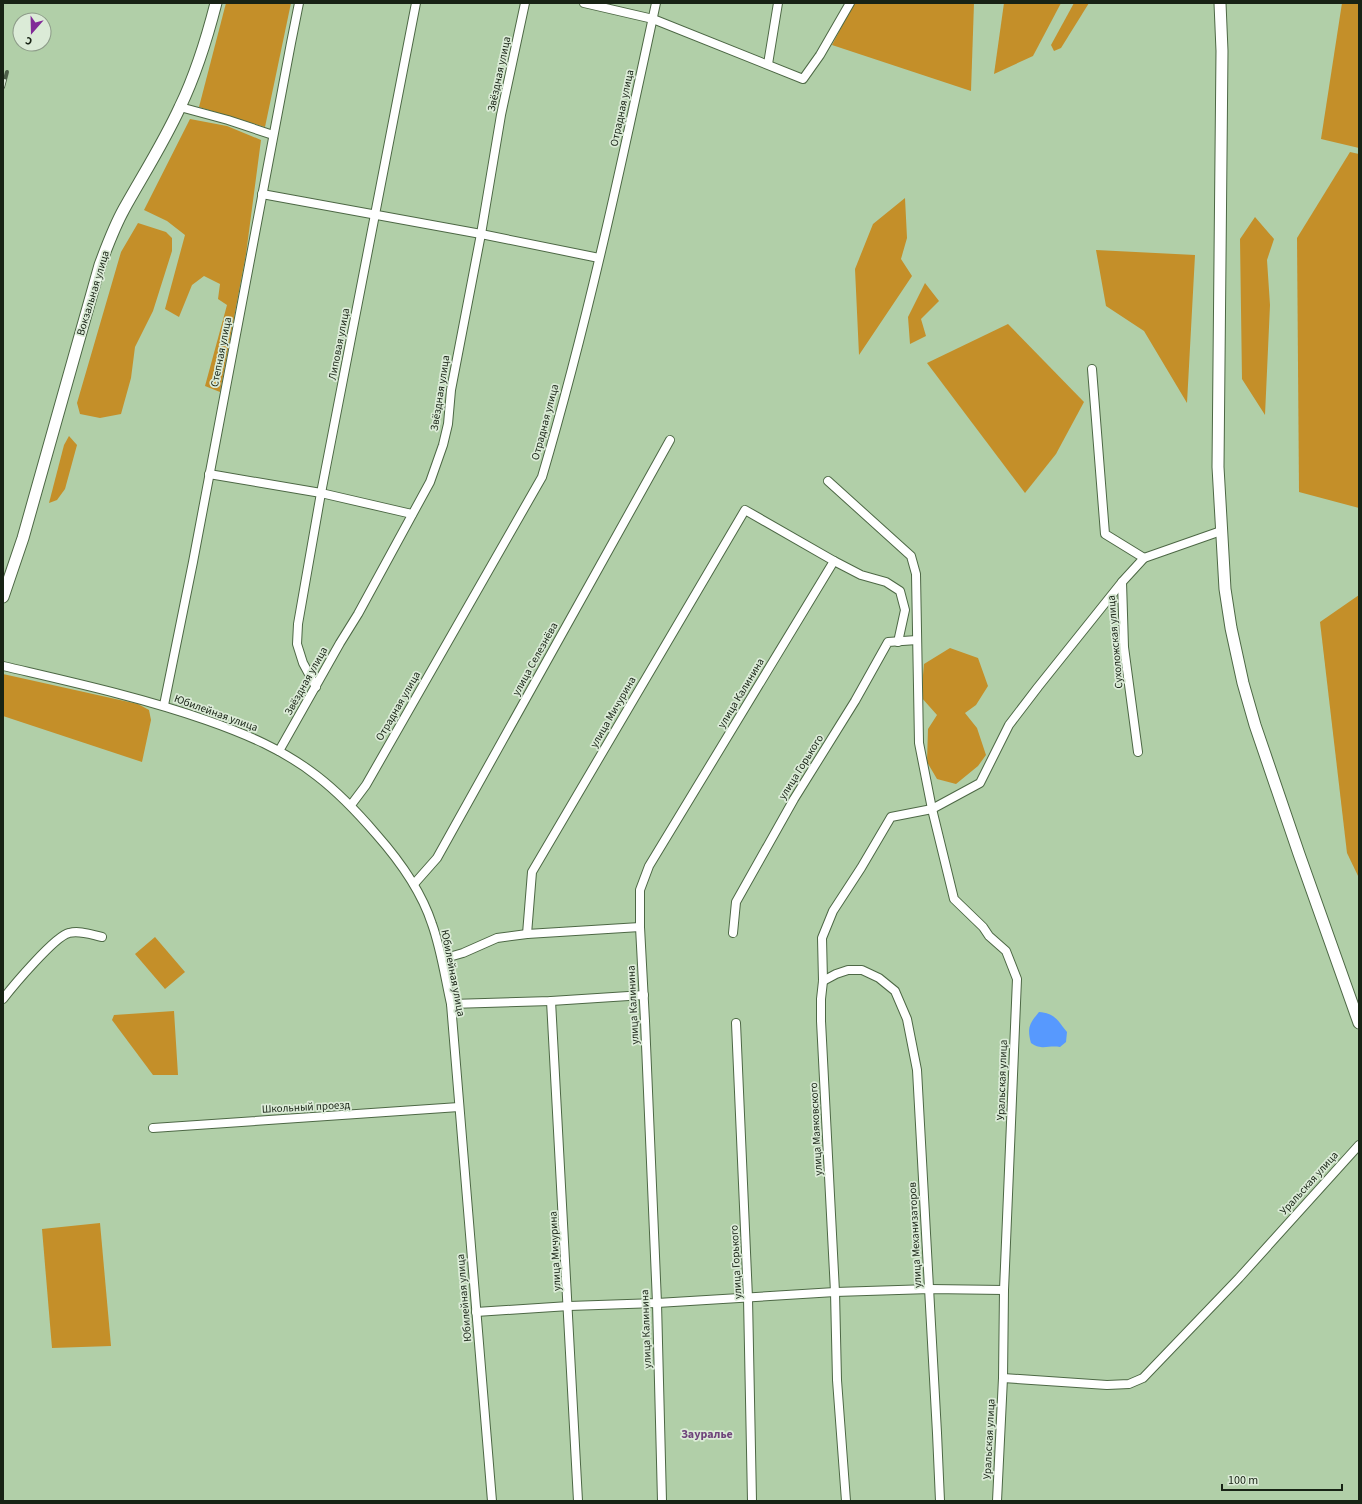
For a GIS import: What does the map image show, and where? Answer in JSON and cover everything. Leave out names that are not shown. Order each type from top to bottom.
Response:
[{"type":"main road","name":"Вокзальная улица","points":[[3,597],[23,538],[98,272],[107,246],[124,210],[180,107],[201,54],[216,3]]},
{"type":"main road","points":[[1220,3],[1222,52],[1218,467],[1225,589],[1231,628],[1243,683],[1253,718],[1359,1023]]},
{"type":"street","name":"Степная улица","points":[[164,706],[299,3]]},
{"type":"street","name":"Липовая улица","points":[[316,687],[303,663],[297,644],[298,624],[321,494],[416,3]]},
{"type":"street","name":"Звёздная улица","points":[[279,751],[340,642],[358,614],[430,482],[443,445],[448,424],[451,390],[502,115],[525,3]]},
{"type":"street","points":[[584,3],[653,19],[803,79],[820,55],[850,3]]},
{"type":"street","name":"Отрадная улица","points":[[351,805],[370,778],[542,477],[558,422],[599,258],[656,3]]},
{"type":"street","points":[[768,64],[778,3]]},
{"type":"street","points":[[180,107],[228,120],[273,135]]},
{"type":"street","points":[[262,194],[481,234],[599,258]]},
{"type":"street","points":[[1092,369],[1105,534],[1144,558],[1221,531]]},
{"type":"street","name":"улица Селезнёва","points":[[414,884],[437,858],[670,440]]},
{"type":"street","points":[[209,474],[321,494],[412,514]]},
{"type":"street","name":"Уральская улица","points":[[828,481],[911,556],[916,574],[919,743],[932,809],[954,899],[983,927],[989,936],[1006,951],[1017,979],[1004,1290],[1003,1378],[997,1501]]},
{"type":"street","name":"улица Мичурина","points":[[527,934],[532,872],[745,510],[834,561]]},
{"type":"street","name":"Сухоложская улица","points":[[1138,752],[1124,647],[1122,582],[1144,558]]},
{"type":"street","points":[[834,561],[861,575],[886,582],[900,591],[905,610],[898,642]]},
{"type":"street","name":"улица Калинина","points":[[662,1501],[657,1303],[640,926],[640,890],[649,866],[834,561]]},
{"type":"street","name":"улица Маяковского","points":[[846,1501],[837,1380],[835,1292],[821,1020],[823,981],[822,938],[833,911],[861,868],[891,817],[932,809],[980,783],[1009,725],[1122,582]]},
{"type":"street","name":"улица Горького","points":[[732,933],[736,902],[794,799],[855,701],[888,642],[917,640]]},
{"type":"street","name":"Юбилейная улица","points":[[3,666],[164,706],[244,734],[279,751],[317,776],[351,805],[390,850],[414,884],[432,923],[442,960],[451,1004],[492,1501]]},
{"type":"street","points":[[442,960],[463,953],[497,938],[527,934],[640,926]]},
{"type":"street","points":[[3,999],[19,979],[54,943],[66,933],[77,931],[102,937]]},
{"type":"street","name":"улица Механизаторов","points":[[823,981],[848,970],[862,970],[880,978],[894,991],[907,1019],[917,1070],[930,1289],[940,1501]]},
{"type":"street","points":[[451,1004],[551,1001],[644,995]]},
{"type":"street","name":"улица Мичурина","points":[[551,1001],[569,1306],[578,1501]]},
{"type":"street","name":"улица Горького","points":[[736,1022],[748,1298],[752,1501]]},
{"type":"street","name":"Школьный проезд","points":[[153,1128],[459,1107]]},
{"type":"street","name":"Уральская улица","points":[[1003,1378],[1107,1386],[1130,1384],[1143,1378],[1239,1278],[1359,1145]]},
{"type":"street","points":[[476,1312],[835,1292],[930,1289],[1004,1290]]},
{"type":"shaded area","points":[[226,3],[291,3],[265,127],[199,107]]},
{"type":"shaded area","points":[[854,3],[974,3],[971,91],[832,45]]},
{"type":"shaded area","points":[[1004,3],[1061,3],[1033,56],[994,74]]},
{"type":"shaded area","points":[[1074,3],[1089,3],[1061,48],[1054,51],[1051,45]]},
{"type":"shaded area","points":[[1342,3],[1359,3],[1359,148],[1321,139]]},
{"type":"shaded area","points":[[190,119],[227,126],[261,140],[246,254],[220,392],[205,386],[227,305],[218,299],[220,284],[204,276],[192,285],[179,317],[165,309],[185,235],[167,221],[144,210]]},
{"type":"shaded area","points":[[1350,152],[1359,154],[1359,508],[1299,492],[1297,238]]},
{"type":"shaded area","points":[[905,198],[907,238],[901,259],[912,276],[859,355],[855,269],[873,224]]},
{"type":"shaded area","points":[[1255,217],[1274,239],[1267,260],[1270,305],[1265,415],[1242,379],[1240,239]]},
{"type":"shaded area","points":[[138,223],[166,232],[172,238],[172,251],[153,311],[135,347],[131,378],[121,414],[100,418],[80,414],[77,403],[121,252]]},
{"type":"shaded area","points":[[1096,250],[1195,255],[1187,403],[1144,331],[1106,306]]},
{"type":"shaded area","points":[[925,283],[939,301],[921,319],[926,336],[910,344],[908,317]]},
{"type":"shaded area","points":[[1008,324],[1084,402],[1056,454],[1025,493],[927,363]]},
{"type":"shaded area","points":[[69,436],[77,445],[65,489],[57,500],[49,503],[64,445]]},
{"type":"shaded area","points":[[1359,595],[1359,878],[1347,853],[1320,622]]},
{"type":"shaded area","points":[[950,648],[978,658],[988,686],[976,705],[965,713],[977,728],[986,755],[978,766],[956,784],[937,779],[927,762],[928,729],[937,715],[921,697],[924,664]]},
{"type":"shaded area","points":[[3,674],[138,704],[149,710],[151,720],[142,762],[3,716]]},
{"type":"shaded area","points":[[155,937],[185,972],[165,989],[135,954]]},
{"type":"shaded area","points":[[174,1011],[178,1075],[153,1075],[112,1020],[114,1015]]},
{"type":"shaded area","points":[[100,1223],[111,1346],[52,1348],[42,1229]]},
{"type":"water","points":[[1039,1012],[1053,1016],[1067,1032],[1066,1042],[1060,1047],[1039,1047],[1031,1043],[1029,1034],[1030,1026]]},
{"type":"railway","points":[[3,87],[7,72]]},
{"type":"district","name":"Зауралье","points":[[707,1434]]}]
